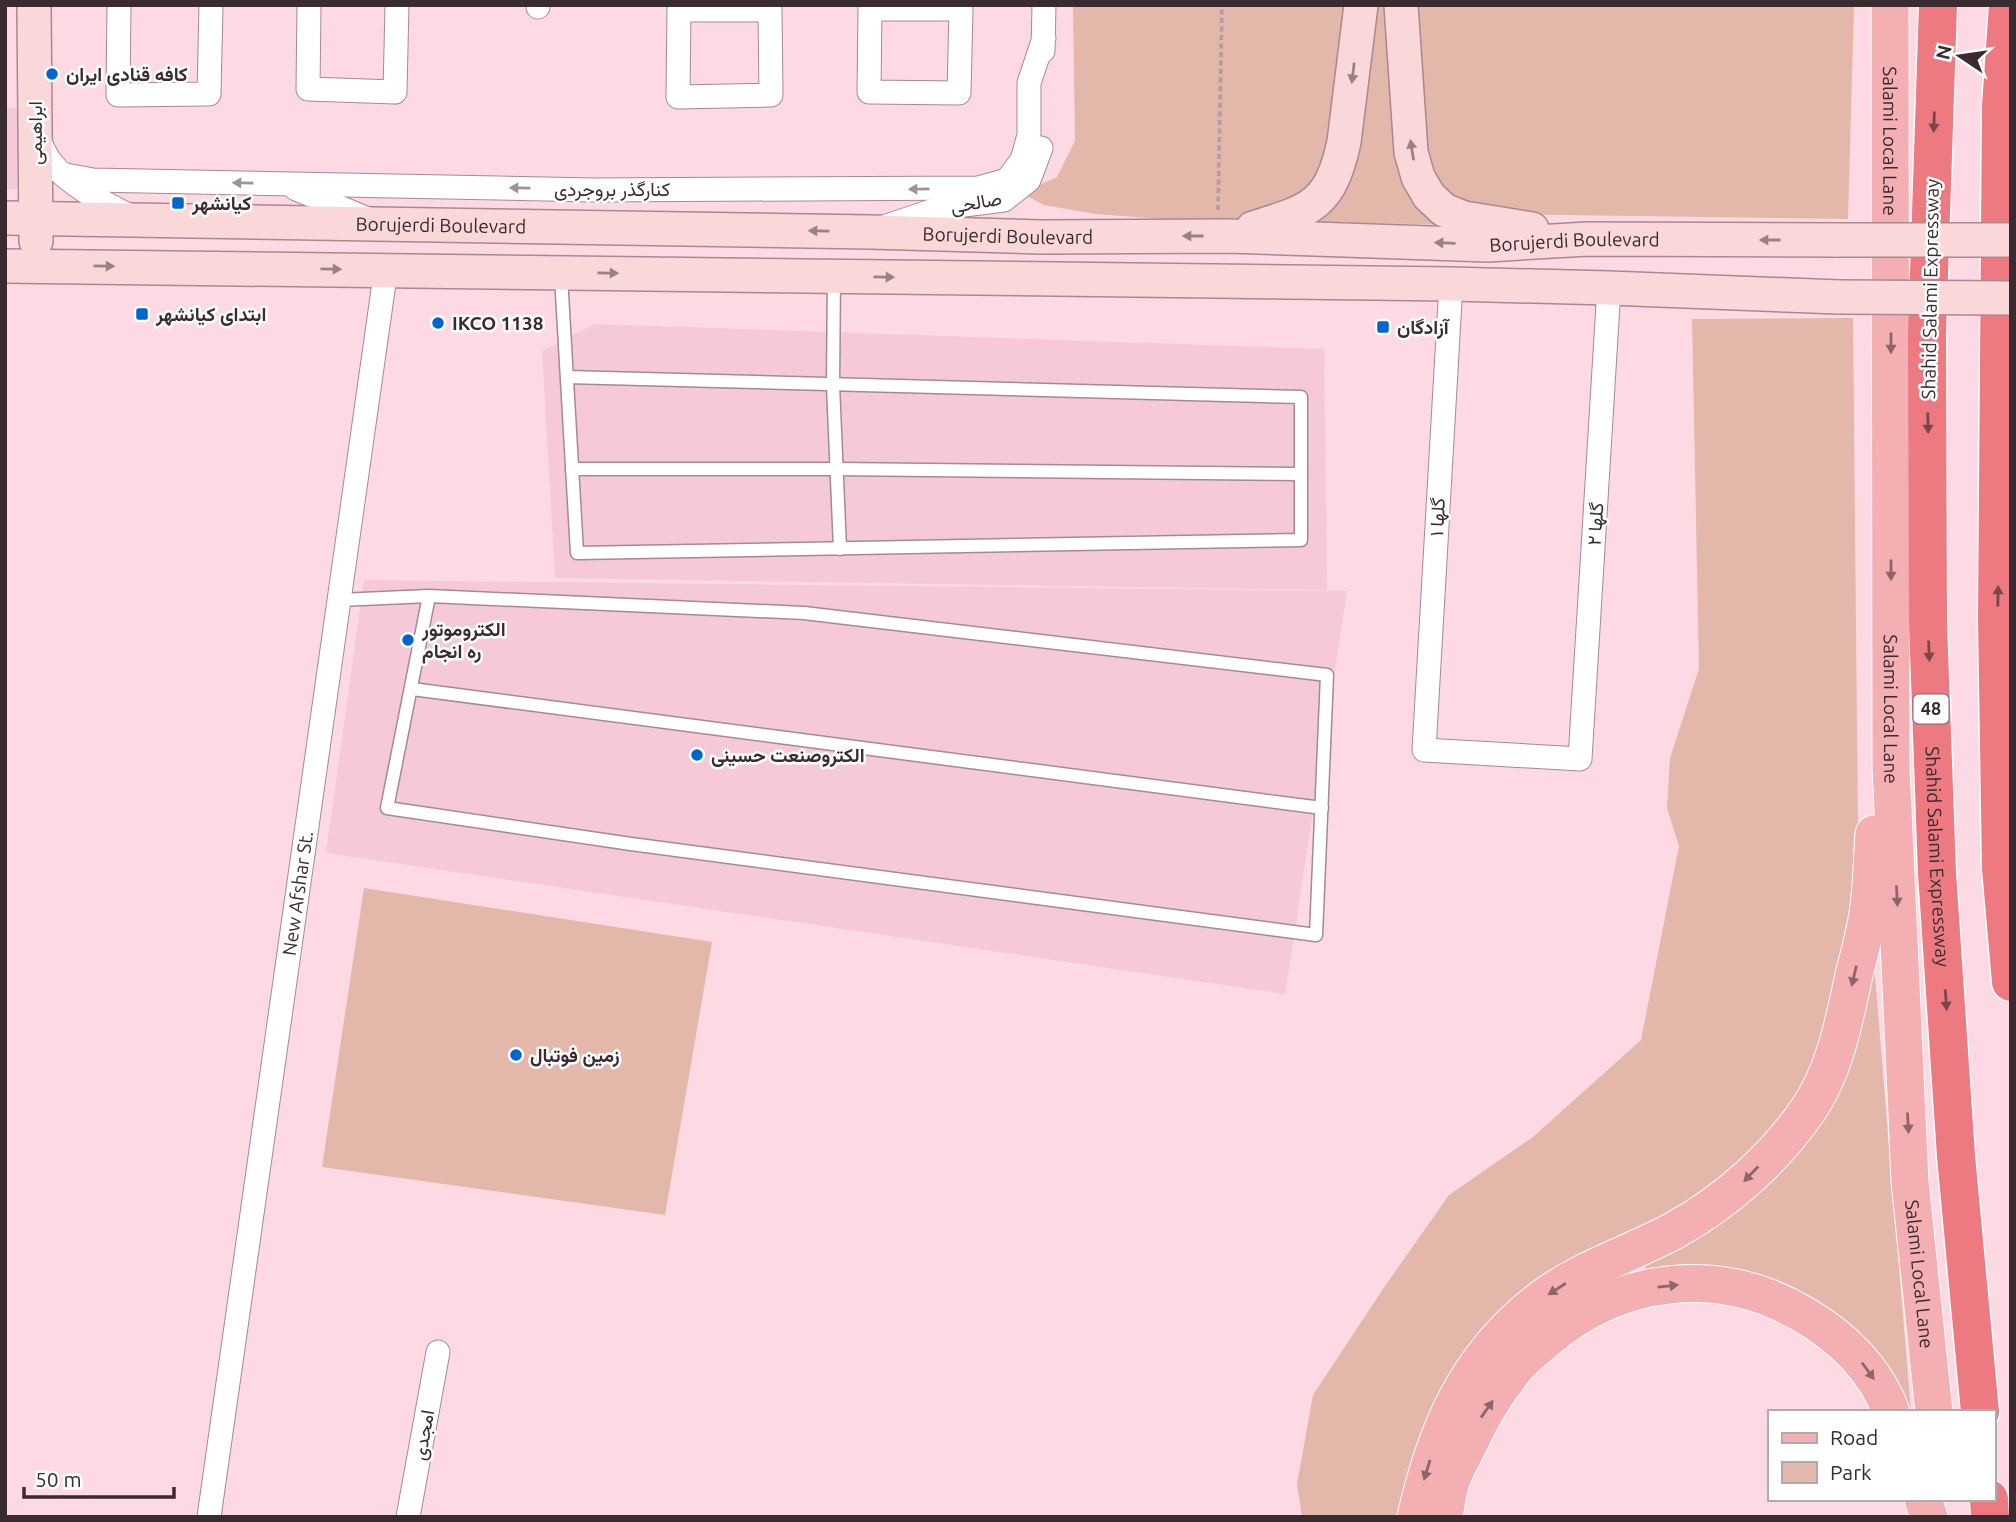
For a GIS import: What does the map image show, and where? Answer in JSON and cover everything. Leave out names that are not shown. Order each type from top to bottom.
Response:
[{"type":"highway","name":"Shahid Salami Expressway","points":[[1938,5],[1927,334],[1928,623],[1937,873],[1954,1129],[1980,1410]]},
{"type":"highway","points":[[2008,5],[2001,106],[1997,618],[2001,868],[2011,982]]},
{"type":"main road","name":"ابراهیمی","points":[[20,266],[21,218],[35,134],[34,5]]},
{"type":"main road","points":[[1224,229],[1301,213],[1318,201],[1331,182],[1344,142],[1361,5]]},
{"type":"main road","points":[[1401,5],[1411,152],[1418,177],[1429,196],[1444,210],[1464,218],[1587,239]]},
{"type":"main road","name":"Salami Local Lane","points":[[1890,5],[1891,766],[1910,1182],[1934,1410]]},
{"type":"main road","name":"Borujerdi Boulevard","points":[[21,218],[1041,237],[1224,229],[1488,245],[1587,239],[2011,240]]},
{"type":"main road","points":[[20,266],[1451,284],[1839,298],[2011,298]]},
{"type":"main road","points":[[1416,1517],[1425,1475],[1453,1403],[1474,1368],[1497,1341],[1535,1304],[1577,1276],[1675,1230],[1707,1210],[1744,1181],[1809,1109],[1830,1066],[1841,1033],[1868,913],[1876,811],[1891,766]]},
{"type":"main road","points":[[1444,1517],[1450,1484],[1480,1419],[1519,1363],[1576,1317],[1607,1301],[1641,1289],[1681,1284],[1723,1287],[1771,1298],[1794,1309],[1815,1321],[1856,1356],[1886,1399],[1890,1410]]},
{"type":"street","points":[[119,5],[118,95],[209,94],[211,5]]},
{"type":"street","points":[[309,5],[308,89],[395,92],[397,5]]},
{"type":"street","name":"صالحی","points":[[870,232],[940,208],[1004,200],[1029,180],[1043,143],[1044,5]]},
{"type":"street","points":[[916,7],[961,9],[960,93],[869,92],[870,9],[916,7]]},
{"type":"street","points":[[724,8],[770,10],[771,95],[678,97],[679,10],[724,8]]},
{"type":"street","name":"کنارگذر بروجردی","points":[[66,176],[93,180],[594,190],[978,188],[1007,180],[1022,160],[1029,135],[1029,83],[1044,38]]},
{"type":"street","points":[[35,134],[51,162],[66,176],[103,203],[138,220]]},
{"type":"street","points":[[284,184],[380,224]]},
{"type":"street","name":"New Afshar St.","points":[[209,1517],[386,270]]},
{"type":"street","name":"گلها ۱","points":[[1451,284],[1424,750],[1580,759]]},
{"type":"street","name":"گلها ۲","points":[[1580,759],[1609,288]]},
{"type":"street","name":"امجدی","points":[[408,1517],[438,1352]]},
{"type":"lane","points":[[561,272],[577,553],[1301,540],[1301,397],[567,377]]},
{"type":"lane","points":[[834,276],[832,385],[840,549]]},
{"type":"lane","points":[[572,469],[1301,474]]},
{"type":"lane","points":[[339,600],[429,596],[804,613],[1327,675],[1316,935],[645,846],[387,808],[429,596]]},
{"type":"lane","points":[[412,689],[1322,808]]},
{"type":"path","points":[[1222,5],[1224,229]]},
{"type":"shaded area","points":[[5,108],[17,108],[17,189],[5,189]]},
{"type":"shaded area","points":[[595,324],[1324,349],[1327,590],[555,578],[542,351]]},
{"type":"shaded area","points":[[364,580],[1347,591],[1285,994],[326,853]]},
{"type":"green space","points":[[1073,5],[1350,5],[1325,174],[1266,219],[1218,223],[1095,214],[1044,205],[1022,193],[1057,177],[1075,141]]},
{"type":"green space","points":[[1373,5],[1389,5],[1397,146],[1461,225],[1318,222],[1329,210]]},
{"type":"green space","points":[[1415,5],[1854,5],[1848,219],[1490,214],[1453,202],[1426,167]]},
{"type":"green space","points":[[1853,318],[1858,831],[1841,995],[1812,1073],[1772,1128],[1743,1159],[1722,1177],[1656,1222],[1405,1517],[1302,1517],[1297,1484],[1313,1395],[1449,1195],[1533,1137],[1641,1040],[1679,846],[1667,808],[1670,758],[1699,669],[1692,319]]},
{"type":"green space","name":"زمین فوتبال","points":[[364,888],[712,942],[665,1215],[322,1167]]},
{"type":"green space","points":[[1871,928],[1911,1410],[1905,1410],[1858,1342],[1647,1275],[1644,1259],[1775,1167]]},
{"type":"place","name":"کافه قنادی ایران","points":[[52,74]]},
{"type":"place","name":"کیانشهر","points":[[178,203]]},
{"type":"place","name":"ابتدای کیانشهر","points":[[142,314]]},
{"type":"place","name":"IKCO 1138","points":[[438,323]]},
{"type":"place","name":"آزادگان","points":[[1383,327]]},
{"type":"place","name":"الکتروموتور ره انجام","points":[[408,640]]},
{"type":"place","name":"الکتروصنعت حسینی","points":[[697,755]]},
{"type":"place","name":"زمین فوتبال","points":[[516,1055]]}]
